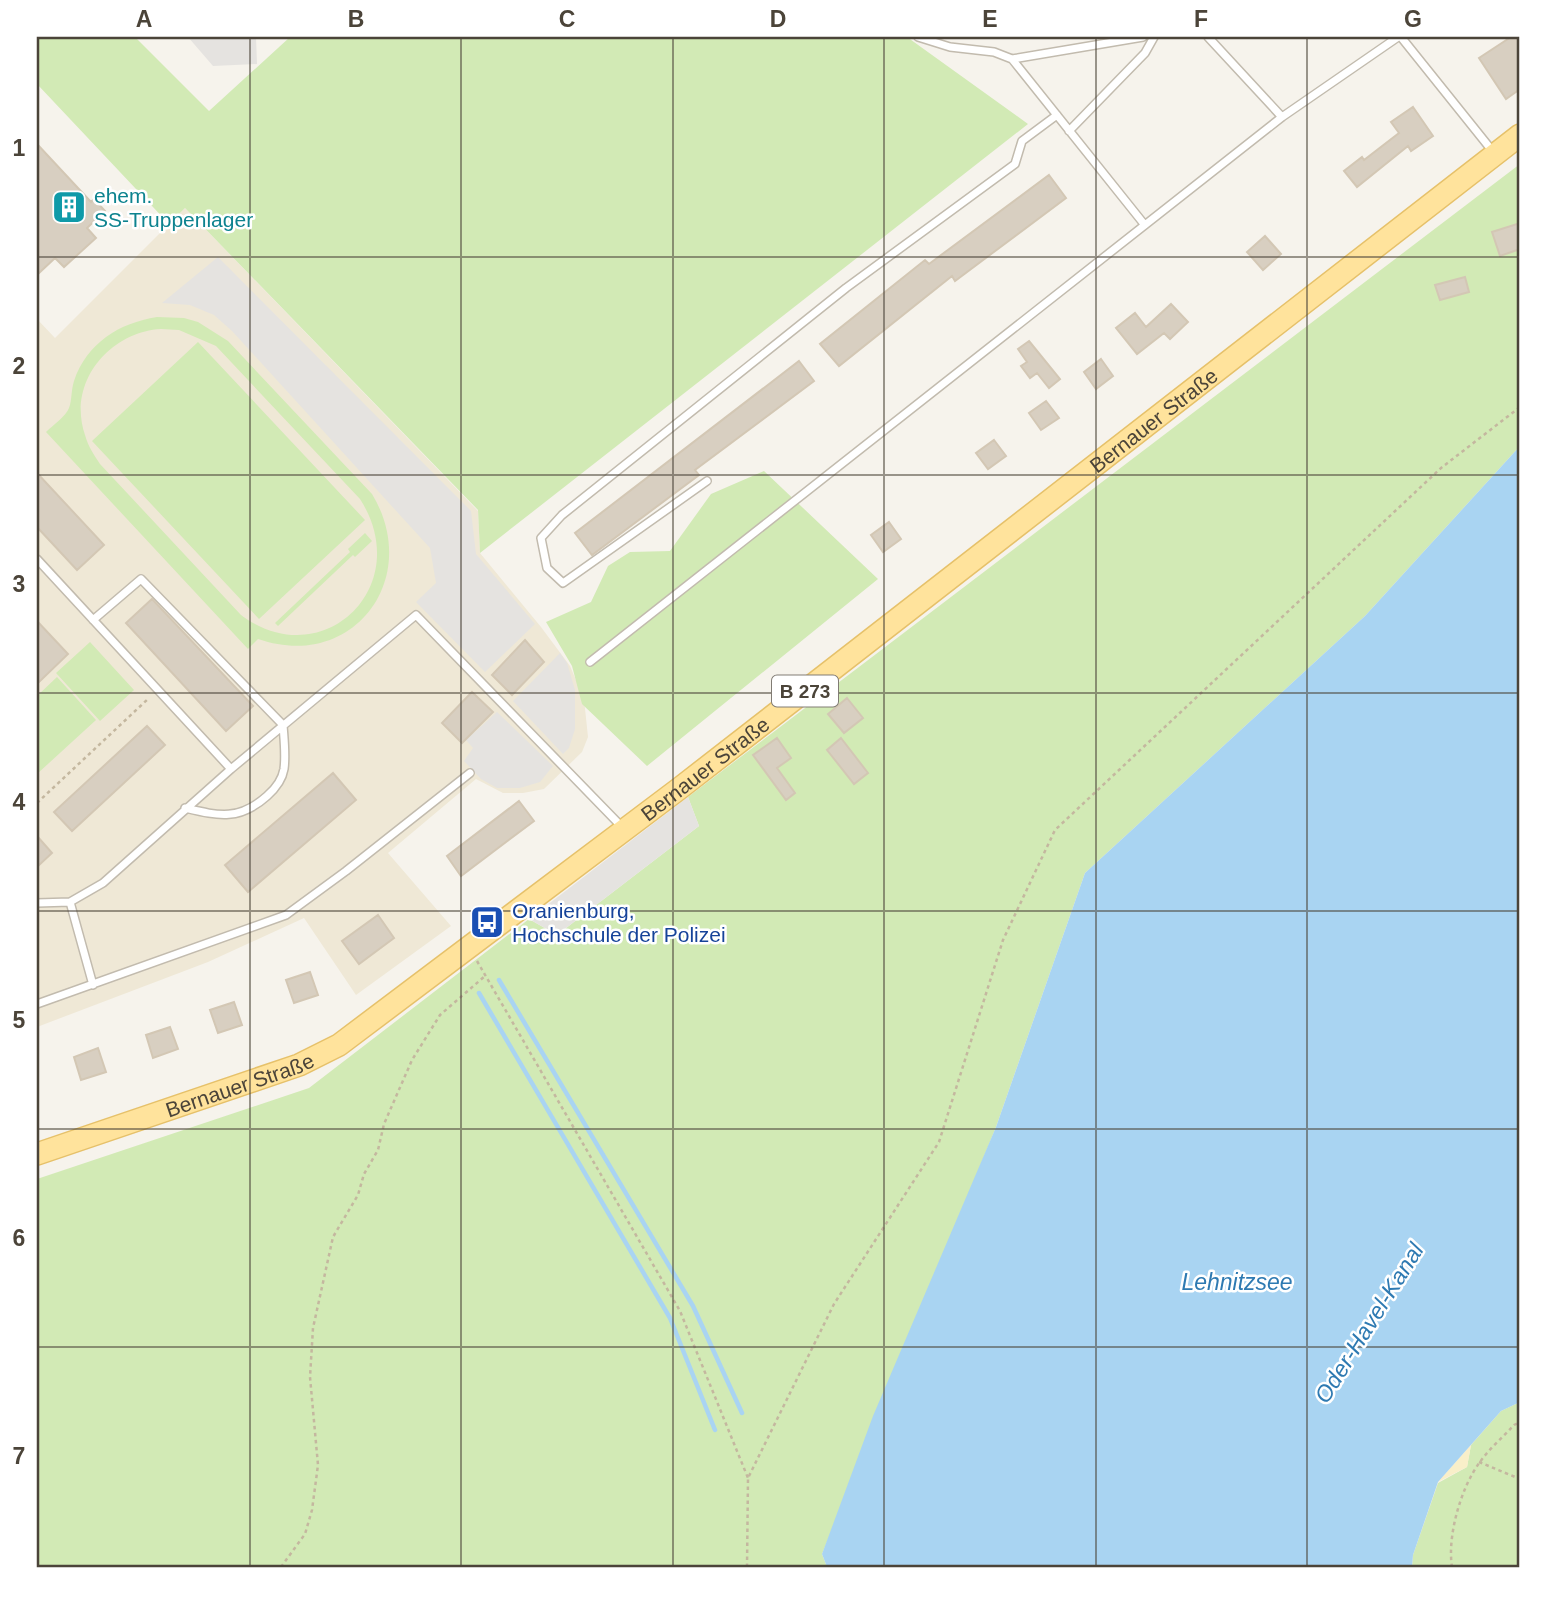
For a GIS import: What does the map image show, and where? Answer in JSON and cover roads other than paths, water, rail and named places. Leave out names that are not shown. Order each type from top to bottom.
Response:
[{"type":"main road","name":"Bernauer Straße","points":[[37,1154],[299,1065],[339,1045],[625,830],[1520,135]]},
{"type":"lane","points":[[918,37],[950,47],[994,52],[1012,59],[1144,224]]},
{"type":"lane","points":[[1012,59],[1139,37]]},
{"type":"lane","points":[[1069,131],[1144,53],[1154,37]]},
{"type":"lane","points":[[1208,37],[1282,117]]},
{"type":"lane","points":[[590,662],[1282,117],[1400,37],[1495,154]]},
{"type":"lane","points":[[707,481],[563,583],[547,568],[541,538],[562,515],[846,288],[1015,164],[1022,141],[1057,115]]},
{"type":"lane","points":[[37,559],[231,769]]},
{"type":"lane","points":[[93,620],[141,579],[283,725],[284,770],[276,788],[255,807],[237,815],[214,815],[185,808]]},
{"type":"lane","points":[[37,903],[70,902],[103,883],[185,808],[416,615],[625,830]]},
{"type":"lane","points":[[37,1004],[286,915],[470,773]]},
{"type":"lane","points":[[70,902],[93,985]]},
{"type":"water","name":"Lehnitzsee","points":[[1520,446],[1520,1402],[1501,1411],[1438,1482],[1413,1555],[1412,1567],[827,1567],[822,1554],[873,1416],[996,1127],[1085,873],[1365,616]]},
{"type":"waterway","points":[[499,980],[693,1306],[742,1413]]},
{"type":"waterway","points":[[479,993],[670,1318],[715,1430]]},
{"type":"place","name":"ehem. SS-Truppenlager","points":[[69,207]]},
{"type":"place","name":"Oranienburg, Hochschule der Polizei","points":[[487,922]]},
{"type":"water label","name":"Oder-Havel-Kanal","points":[[1369,1323]]}]
